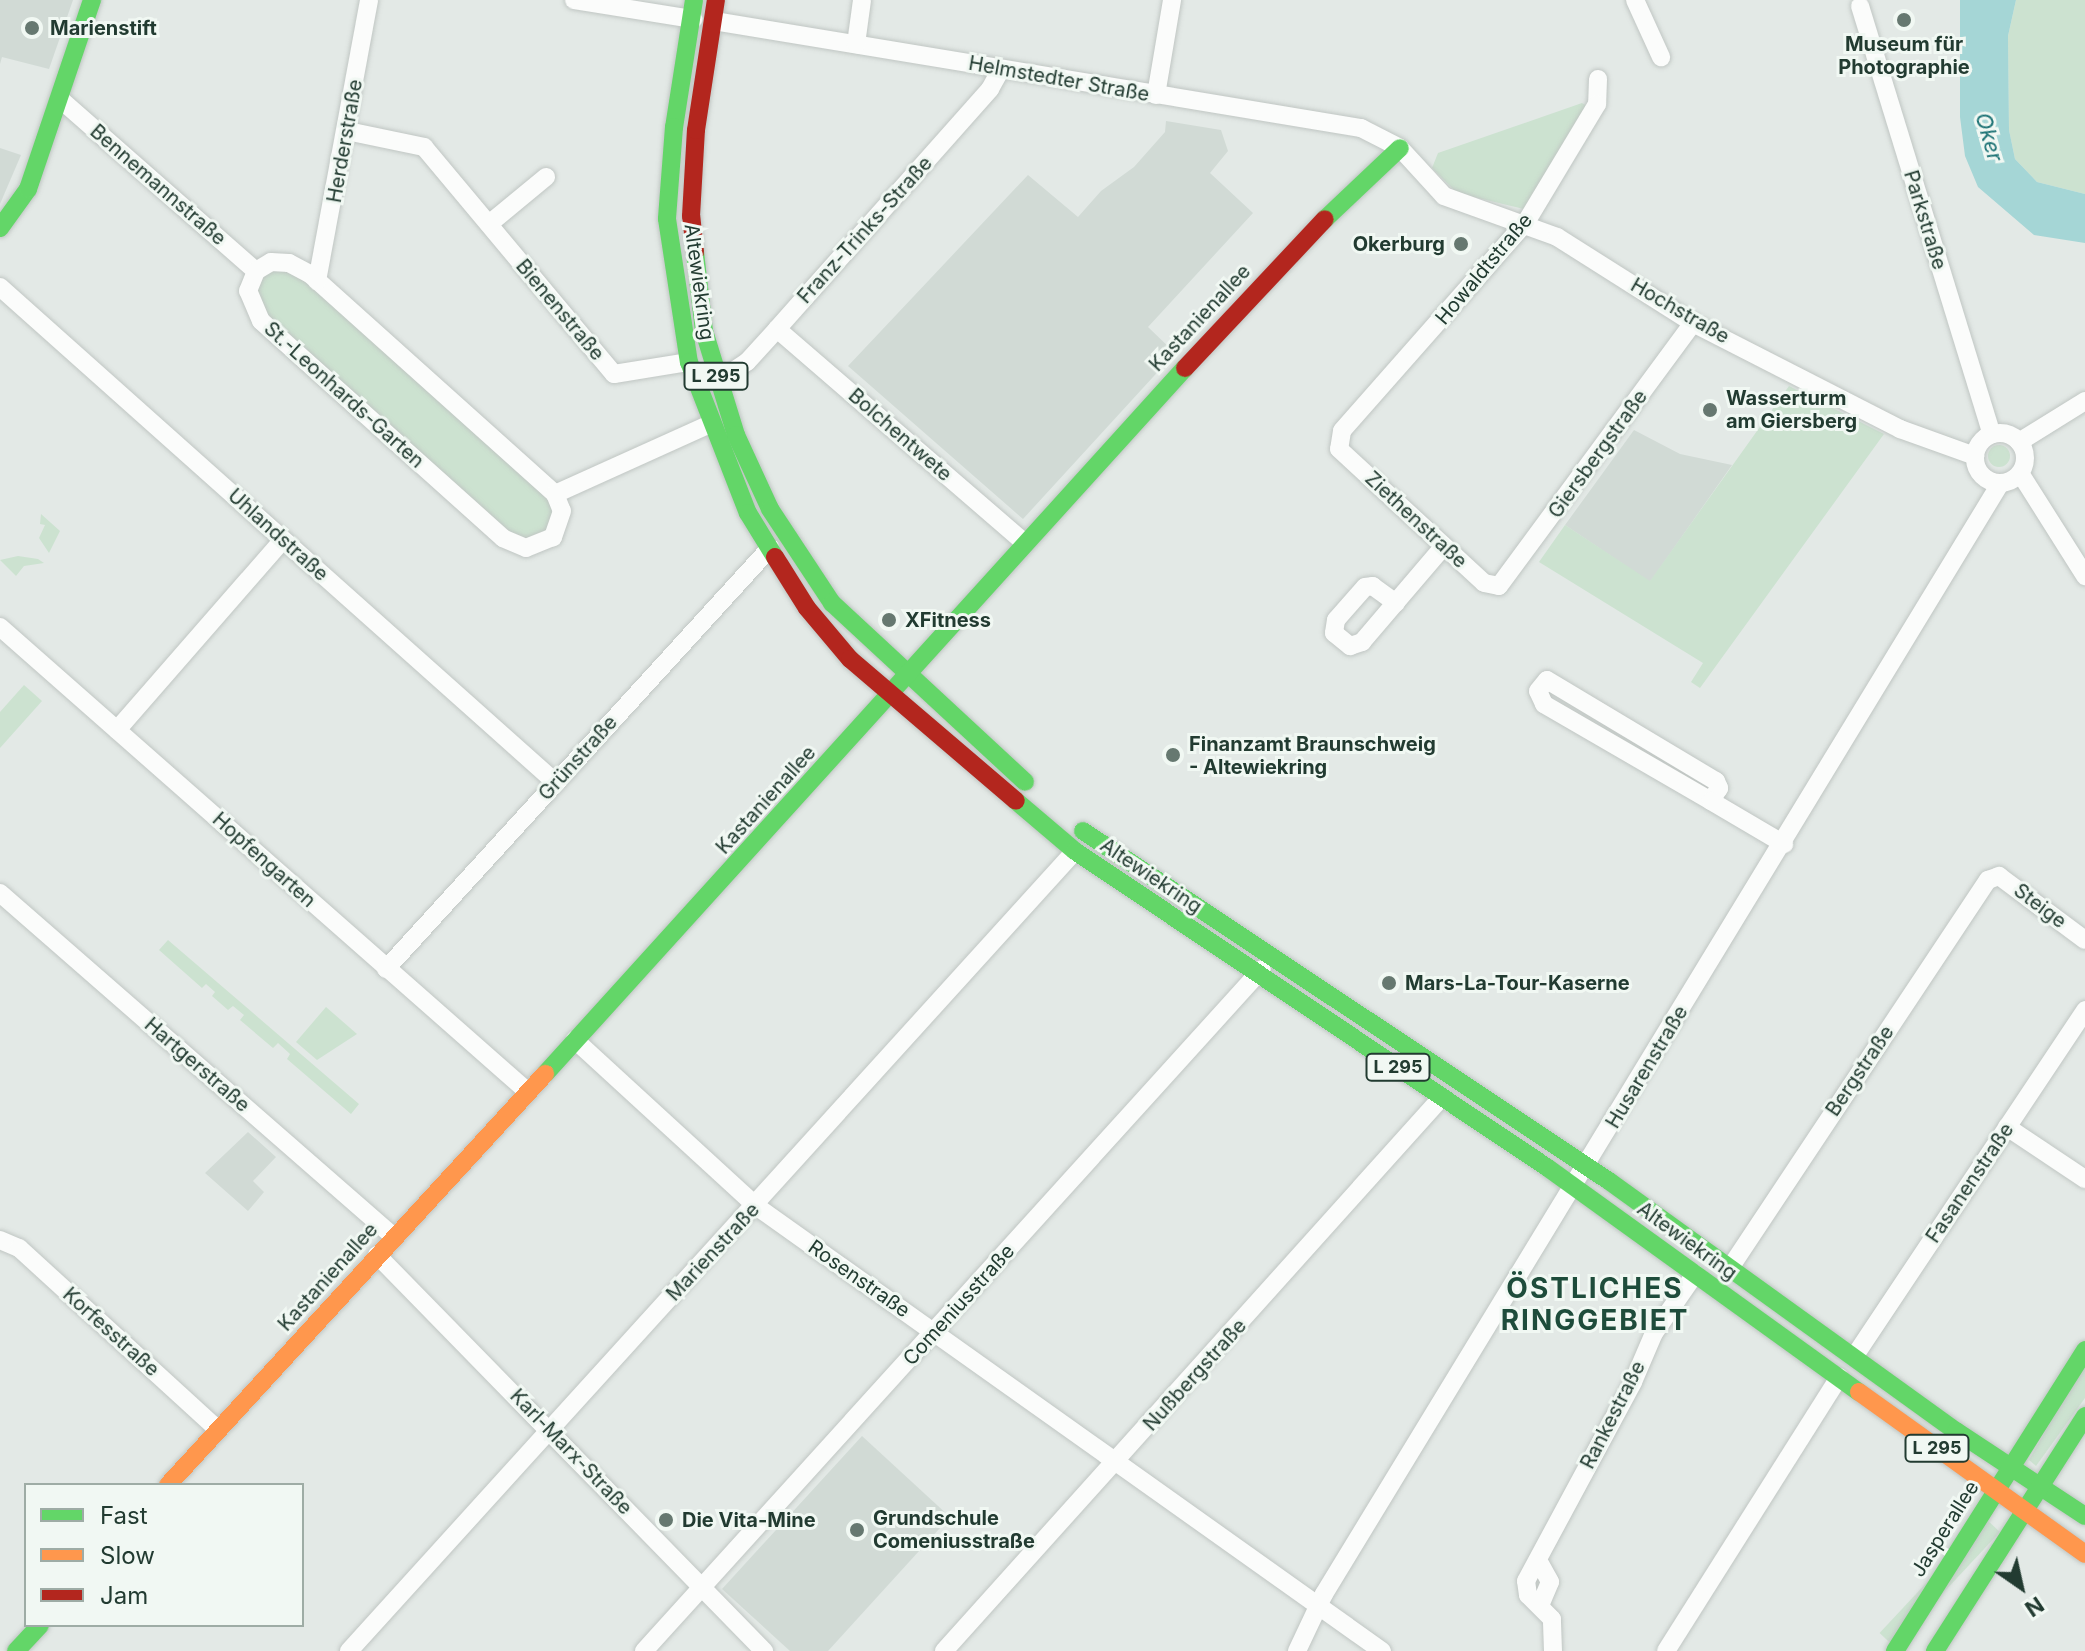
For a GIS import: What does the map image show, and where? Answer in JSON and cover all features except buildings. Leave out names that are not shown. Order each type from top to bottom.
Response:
[{"type":"main road","points":[[0,228],[28,189],[92,0]]},
{"type":"main road","name":"Altewiekring","points":[[716,0],[696,130],[691,216],[697,288],[717,382],[753,473],[793,545],[847,620],[1066,818],[1587,1167],[2041,1486]]},
{"type":"main road","name":"Altewiekring","points":[[694,10],[674,127],[667,219],[689,362],[710,424],[748,513],[828,634],[890,695],[1075,851],[1575,1188],[2024,1511]]},
{"type":"main road","name":"Kastanienallee","points":[[170,1483],[890,695],[1023,541],[1319,225],[1400,148]]},
{"type":"main road","name":"Jasperallee","points":[[1895,1651],[2085,1350]]},
{"type":"main road","points":[[1935,1651],[2085,1416]]},
{"type":"main road","name":"L 295","points":[[2041,1486],[2085,1516]]},
{"type":"main road","name":"L 295","points":[[2024,1511],[2085,1554]]},
{"type":"main road","points":[[16,1651],[38,1627]]},
{"type":"street","name":"Herderstraße","points":[[317,281],[369,0]]},
{"type":"street","points":[[574,0],[694,10]]},
{"type":"street","points":[[856,44],[862,0]]},
{"type":"street","points":[[1156,95],[1172,0]]},
{"type":"street","points":[[1635,0],[1661,57]]},
{"type":"street","name":"Parkstraße","points":[[1860,6],[1992,434]]},
{"type":"street","name":"Helmstedter Straße","points":[[714,21],[1361,128],[1400,148]]},
{"type":"street","name":"Franz-Trinks-Straße","points":[[717,382],[747,362],[777,329],[990,89],[1001,69]]},
{"type":"street","name":"Howaldtstraße","points":[[1338,441],[1526,222],[1597,104],[1598,79]]},
{"type":"street","name":"Bennemannstraße","points":[[60,99],[256,271]]},
{"type":"street","name":"Bienenstraße","points":[[347,131],[424,147],[614,374],[689,362]]},
{"type":"street","name":"Hochstraße","points":[[1400,148],[1444,196],[1526,222],[1693,323],[1900,429],[1975,456]]},
{"type":"street","points":[[489,224],[546,177]]},
{"type":"street","points":[[256,271],[281,262],[300,267],[555,494],[710,424]]},
{"type":"street","name":"St.-Leonhards-Garten","points":[[256,271],[248,291],[261,321],[503,538],[526,548],[553,537],[562,511],[555,494]]},
{"type":"street","name":"Uhlandstraße","points":[[0,287],[555,782]]},
{"type":"street","name":"Giersbergstraße","points":[[1503,584],[1693,323]]},
{"type":"street","name":"Bolchentwete","points":[[777,329],[1023,541]]},
{"type":"street","points":[[2019,442],[2025,463],[2020,473],[2000,484],[1977,470],[1975,456],[1992,434],[2019,442],[2085,401]]},
{"type":"street","name":"Ziethenstraße","points":[[1338,441],[1341,451],[1489,586],[1503,584]]},
{"type":"street","points":[[2020,473],[2085,576]]},
{"type":"street","name":"Husarenstraße","points":[[1297,1651],[1318,1605],[1575,1188],[2000,484]]},
{"type":"street","points":[[117,730],[283,540]]},
{"type":"street","points":[[1396,603],[1444,546]]},
{"type":"street","name":"Grünstraße","points":[[386,969],[770,548]]},
{"type":"street","name":"Hopfengarten","points":[[0,627],[528,1092]]},
{"type":"street","points":[[1711,801],[1719,788],[1716,781],[1557,682],[1539,686],[1544,704],[1784,844]]},
{"type":"street","name":"Marienstraße","points":[[349,1651],[1075,851]]},
{"type":"street","name":"Steige","points":[[1993,876],[2085,940]]},
{"type":"street","name":"Bergstraße","points":[[1730,1268],[1993,876]]},
{"type":"street","name":"Hartgerstraße","points":[[0,893],[394,1237]]},
{"type":"street","name":"Comeniusstraße","points":[[644,1651],[1271,957]]},
{"type":"street","name":"Fasanenstraße","points":[[1854,1357],[2085,1010]]},
{"type":"street","name":"Rosenstraße","points":[[575,1040],[756,1206],[1382,1651]]},
{"type":"street","name":"Nußbergstraße","points":[[944,1651],[1442,1097]]},
{"type":"street","points":[[2007,1127],[2085,1179]]},
{"type":"street","name":"Korfesstraße","points":[[0,1240],[19,1248],[218,1430]]},
{"type":"street","name":"Karl-Marx-Straße","points":[[377,1255],[764,1651]]},
{"type":"street","name":"Rankestraße","points":[[1553,1651],[1556,1631],[1540,1605],[1525,1589],[1633,1382],[1654,1333],[1695,1274]]},
{"type":"street","points":[[1666,1651],[1839,1377]]},
{"type":"shaded area","name":"Marienstift","points":[[0,0],[73,0],[49,69],[2,57],[0,64]]},
{"type":"shaded area","points":[[1166,121],[1221,130],[1228,151],[1210,173],[1253,213],[1148,327],[1175,353],[1023,519],[848,366],[1028,175],[1078,217],[1101,191],[1134,167],[1165,132]]},
{"type":"shaded area","points":[[0,148],[21,155],[0,204]]},
{"type":"shaded area","points":[[1634,430],[1680,454],[1732,465],[1650,582],[1565,525]]},
{"type":"shaded area","points":[[248,1132],[276,1157],[253,1181],[264,1192],[248,1211],[205,1173]]},
{"type":"shaded area","name":"Grundschule Comeniusstraße","points":[[862,1436],[950,1517],[828,1651],[790,1651],[722,1589]]},
{"type":"green space","points":[[2016,0],[2085,0],[2085,194],[2037,182],[2015,159],[2009,130],[2008,36]]},
{"type":"green space","points":[[1582,103],[1587,106],[1524,209],[1457,193],[1432,168],[1438,153]]},
{"type":"green space","points":[[290,263],[555,494],[561,520],[526,548],[261,321],[251,281]]},
{"type":"green space","points":[[1789,386],[1884,434],[1700,688],[1691,682],[1703,663],[1539,562],[1565,525],[1650,581]]},
{"type":"green space","points":[[1995,445],[2003,445],[2010,456],[2003,467],[1995,467],[1988,460],[1988,452]]},
{"type":"green space","points":[[41,514],[60,531],[49,553],[39,538],[45,525],[40,524]]},
{"type":"green space","points":[[18,556],[44,563],[24,566],[16,576],[0,560]]},
{"type":"green space","points":[[24,685],[42,701],[0,748],[0,712]]},
{"type":"green space","points":[[168,940],[359,1104],[351,1114],[287,1059],[290,1054],[278,1043],[273,1048],[240,1020],[244,1015],[233,1006],[228,1010],[212,996],[215,992],[206,984],[202,988],[159,950]]},
{"type":"green space","points":[[326,1007],[357,1034],[317,1060],[296,1042]]},
{"type":"green space","points":[[2085,1361],[2085,1398],[2036,1466],[2029,1460]]},
{"type":"green space","points":[[1986,1519],[2000,1532],[1894,1646],[1880,1633]]},
{"type":"water","name":"Oker","points":[[1960,0],[2016,0],[2008,36],[2009,130],[2015,159],[2037,182],[2085,194],[2085,243],[2034,235],[1978,187],[1965,156],[1960,117]]},
{"type":"traffic: fast","points":[[0,228],[28,189],[92,0]]},
{"type":"traffic: fast","points":[[694,0],[674,127],[667,219],[689,362],[748,513],[775,557]]},
{"type":"traffic: fast","points":[[1325,219],[1400,148]]},
{"type":"traffic: fast","points":[[695,252],[704,331],[736,435],[770,509],[832,603],[1025,782]]},
{"type":"traffic: fast","points":[[545,1074],[1185,368]]},
{"type":"traffic: fast","points":[[1016,801],[1075,851],[1548,1168],[1859,1392]]},
{"type":"traffic: fast","points":[[1083,831],[1609,1181],[1956,1431],[2085,1516]]},
{"type":"traffic: fast","points":[[1895,1651],[2085,1350]]},
{"type":"traffic: fast","points":[[1935,1651],[2085,1416]]},
{"type":"traffic: fast","points":[[16,1651],[38,1627]]},
{"type":"traffic: slow","points":[[170,1483],[545,1074]]},
{"type":"traffic: slow","points":[[1859,1392],[2085,1554]]},
{"type":"traffic: jam","points":[[695,252],[691,216],[696,130],[716,0]]},
{"type":"traffic: jam","points":[[1185,368],[1325,219]]},
{"type":"traffic: jam","points":[[775,557],[807,608],[850,659],[1016,801]]},
{"type":"place","name":"Museum für Photographie","points":[[1904,20]]},
{"type":"place","name":"Marienstift","points":[[32,28]]},
{"type":"place","name":"Okerburg","points":[[1461,244]]},
{"type":"place","name":"Wasserturm am Giersberg","points":[[1710,410]]},
{"type":"place","name":"XFitness","points":[[889,620]]},
{"type":"place","name":"Finanzamt Braunschweig - Altewiekring","points":[[1173,755]]},
{"type":"place","name":"Mars-La-Tour-Kaserne","points":[[1389,983]]},
{"type":"place","name":"Die Vita-Mine","points":[[666,1520]]},
{"type":"place","name":"Grundschule Comeniusstraße","points":[[857,1530]]},
{"type":"district","name":"ÖSTLICHES RINGGEBIET","points":[[1595,1304]]}]
